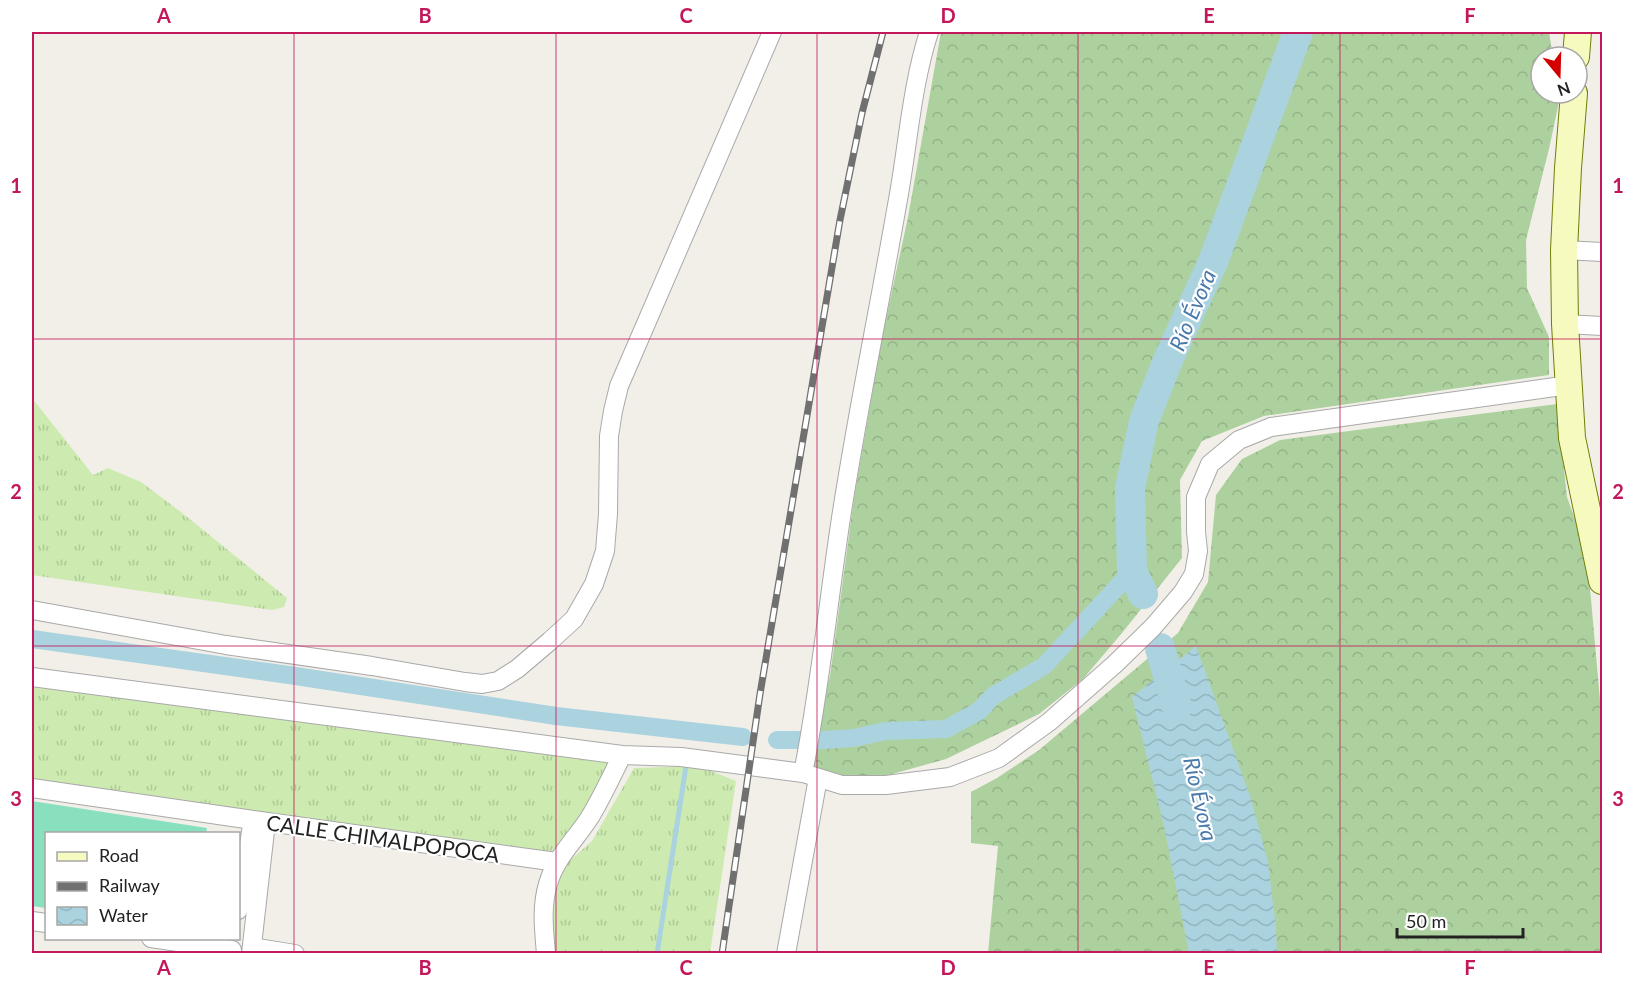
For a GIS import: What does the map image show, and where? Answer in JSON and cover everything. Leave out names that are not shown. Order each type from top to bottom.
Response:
[{"type":"street","points":[[32,610],[226,645],[482,684],[498,681],[517,669],[574,619],[594,584],[605,551],[609,436],[612,411],[619,386],[772,32]]},
{"type":"street","points":[[786,954],[811,776],[810,740],[831,580],[845,491],[898,204],[917,76],[929,32]]},
{"type":"street","points":[[1573,105],[1564,250],[1565,324],[1572,438],[1602,581]]},
{"type":"street","points":[[1564,250],[1602,252]]},
{"type":"street","points":[[1565,324],[1602,326]]},
{"type":"street","points":[[32,677],[622,754],[681,757],[811,776],[842,785],[886,785],[950,777],[999,758],[1049,722],[1153,627],[1183,592],[1194,574],[1198,551],[1196,497],[1210,464],[1239,440],[1271,427],[1569,384]]},
{"type":"street","points":[[546,954],[544,903],[548,883],[557,862],[589,818],[622,754]]},
{"type":"street","name":"CALLE CHIMALPOPOCA","points":[[32,788],[557,862]]},
{"type":"street","points":[[240,902],[260,821]]},
{"type":"street","points":[[260,821],[252,950],[295,954]]},
{"type":"street","points":[[160,940],[233,948]]},
{"type":"green space","points":[[941,32],[1549,32],[1551,45],[1529,45],[1529,105],[1558,105],[1526,240],[1527,288],[1549,337],[1549,375],[1264,416],[1202,441],[1180,480],[1182,558],[1083,679],[1039,714],[946,759],[885,776],[840,776],[813,768],[817,726],[830,676],[854,498],[882,337],[908,217]]},
{"type":"green space","points":[[32,398],[93,475],[108,468],[141,482],[287,598],[284,607],[272,610],[32,575]]},
{"type":"green space","points":[[1557,404],[1567,497],[1583,541],[1589,577],[1602,722],[1602,953],[988,953],[998,846],[971,843],[971,792],[1039,750],[1178,633],[1208,582],[1216,495],[1242,459],[1280,440]]},
{"type":"green space","points":[[32,687],[614,762],[581,823],[550,853],[32,781]]},
{"type":"green space","points":[[699,766],[736,781],[710,953],[551,954],[551,928],[560,869],[592,841],[634,768]]},
{"type":"green space","points":[[32,801],[207,828],[206,832],[45,832],[45,908],[32,906]]},
{"type":"water","points":[[1196,646],[1251,799],[1268,862],[1277,953],[1189,953],[1164,826],[1132,697]]},
{"type":"waterway","name":"Río Évora","points":[[1143,594],[1132,571],[1130,488],[1144,421],[1168,360],[1213,262],[1298,32]]},
{"type":"waterway","points":[[777,740],[824,740],[853,738],[886,731],[946,729],[979,711],[993,696],[1044,666],[1132,571]]},
{"type":"waterway","points":[[32,639],[556,716],[743,737]]},
{"type":"waterway","name":"Río Évora","points":[[1160,648],[1177,707]]},
{"type":"waterway","points":[[657,954],[686,766]]},
{"type":"railway","points":[[722,954],[760,694],[840,220],[862,113],[883,32]]}]
